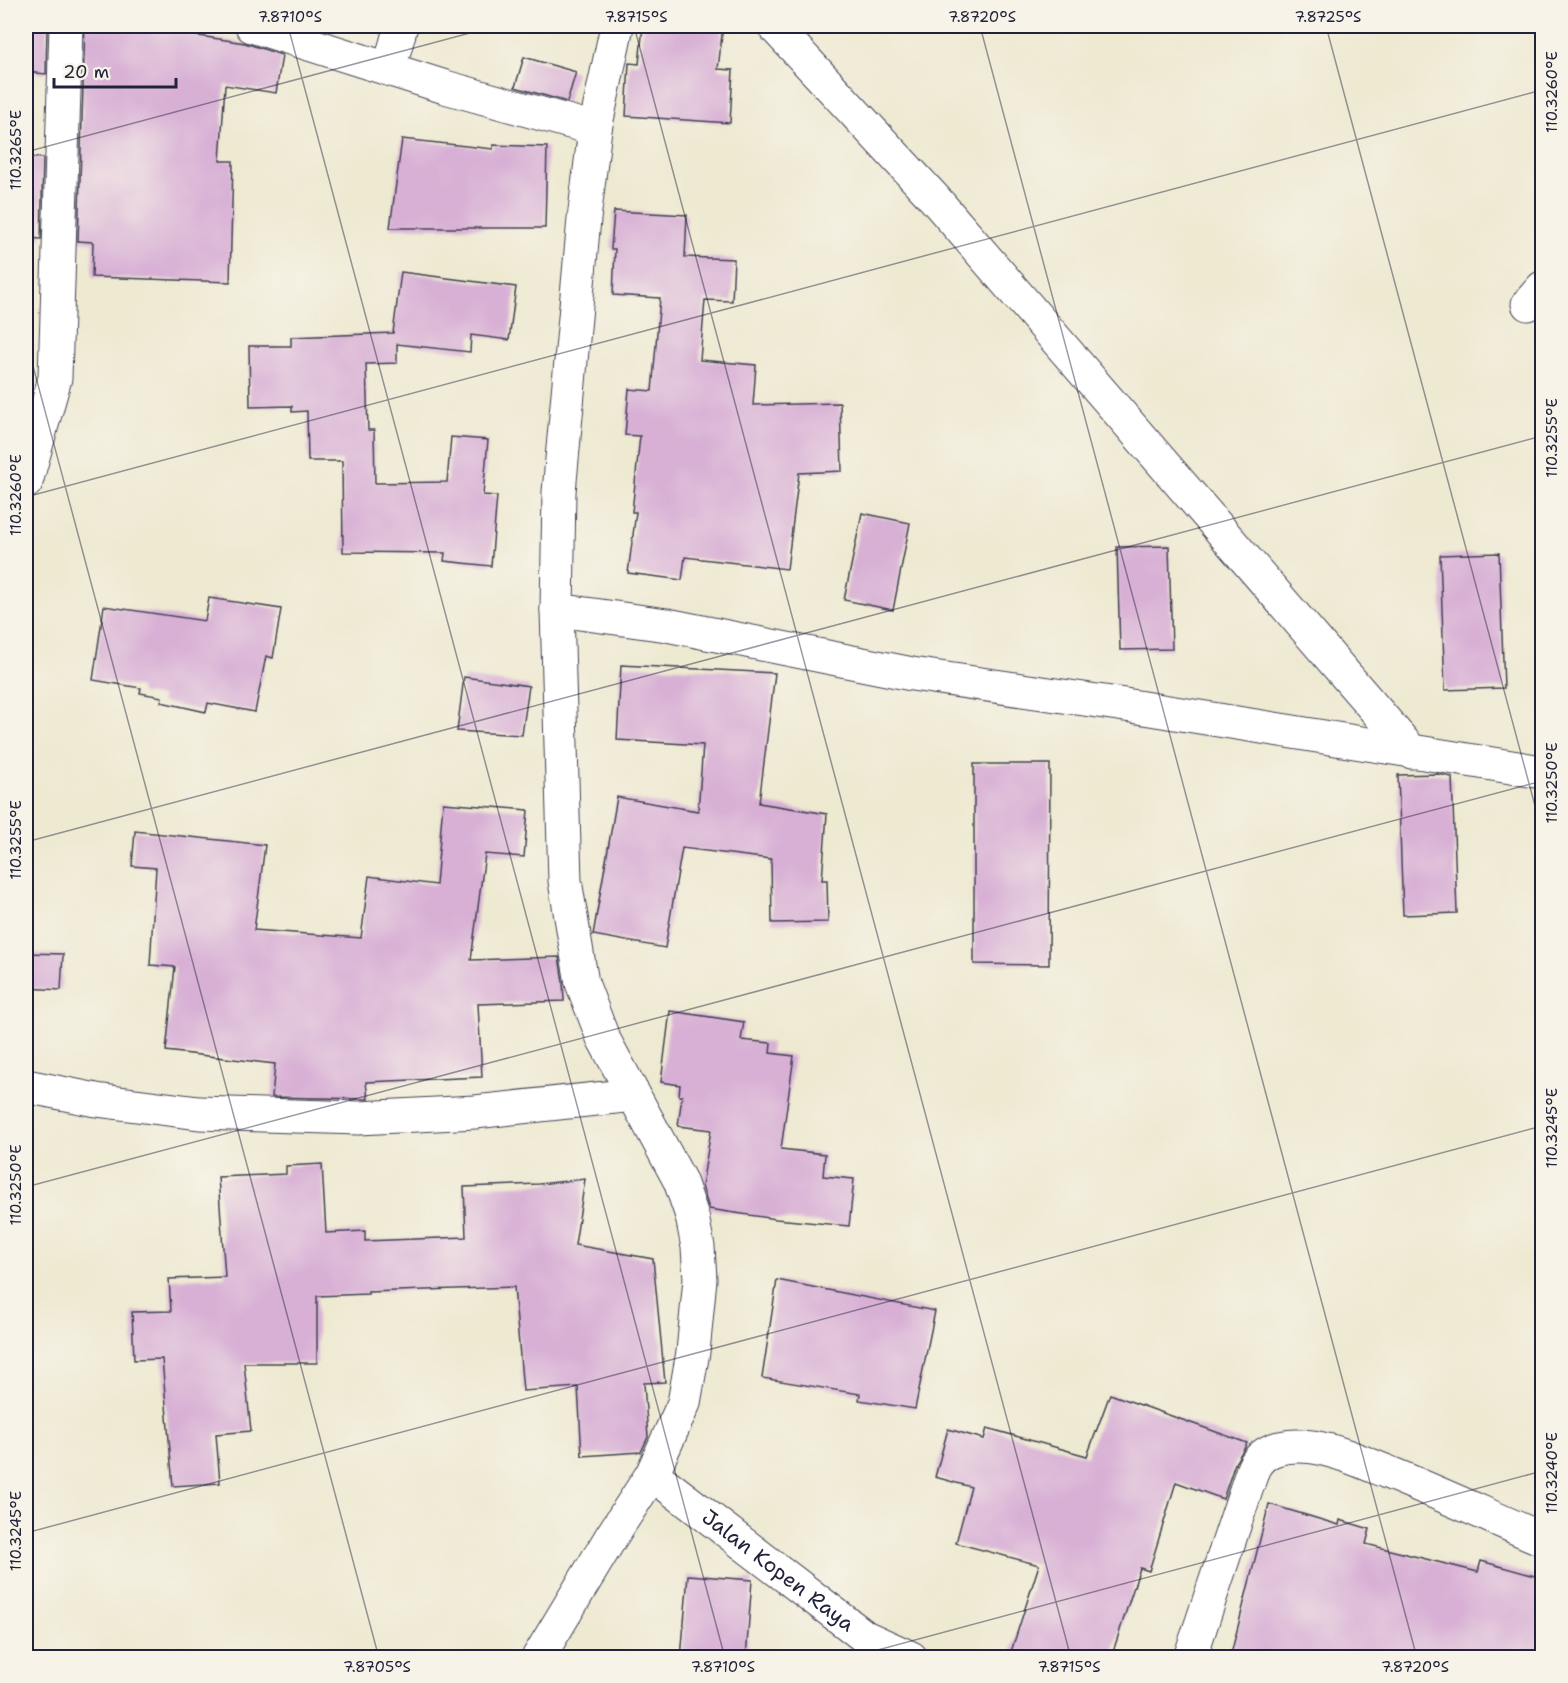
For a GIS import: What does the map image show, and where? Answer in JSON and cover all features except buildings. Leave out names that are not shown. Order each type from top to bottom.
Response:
[{"type":"street","points":[[26,482],[55,378],[66,26]]},
{"type":"street","points":[[252,26],[595,129]]},
{"type":"street","points":[[389,69],[401,26]]},
{"type":"street","points":[[538,1658],[652,1474],[684,1403],[693,1352],[700,1279],[698,1247],[692,1216],[680,1181],[603,1038],[582,983],[565,881],[557,610],[559,492],[584,219],[595,129],[617,26]]},
{"type":"street","points":[[774,26],[934,198],[1412,752]]},
{"type":"street","points":[[557,610],[667,625],[912,674],[1325,736],[1542,772]]},
{"type":"street","points":[[26,1086],[96,1100],[199,1113],[359,1118],[475,1112],[634,1095]]},
{"type":"street","points":[[1190,1658],[1256,1463],[1269,1451],[1296,1446],[1329,1450],[1409,1481],[1542,1539]]},
{"type":"street","name":"Jalan Kopen Raya","points":[[652,1474],[866,1637],[911,1658]]}]
